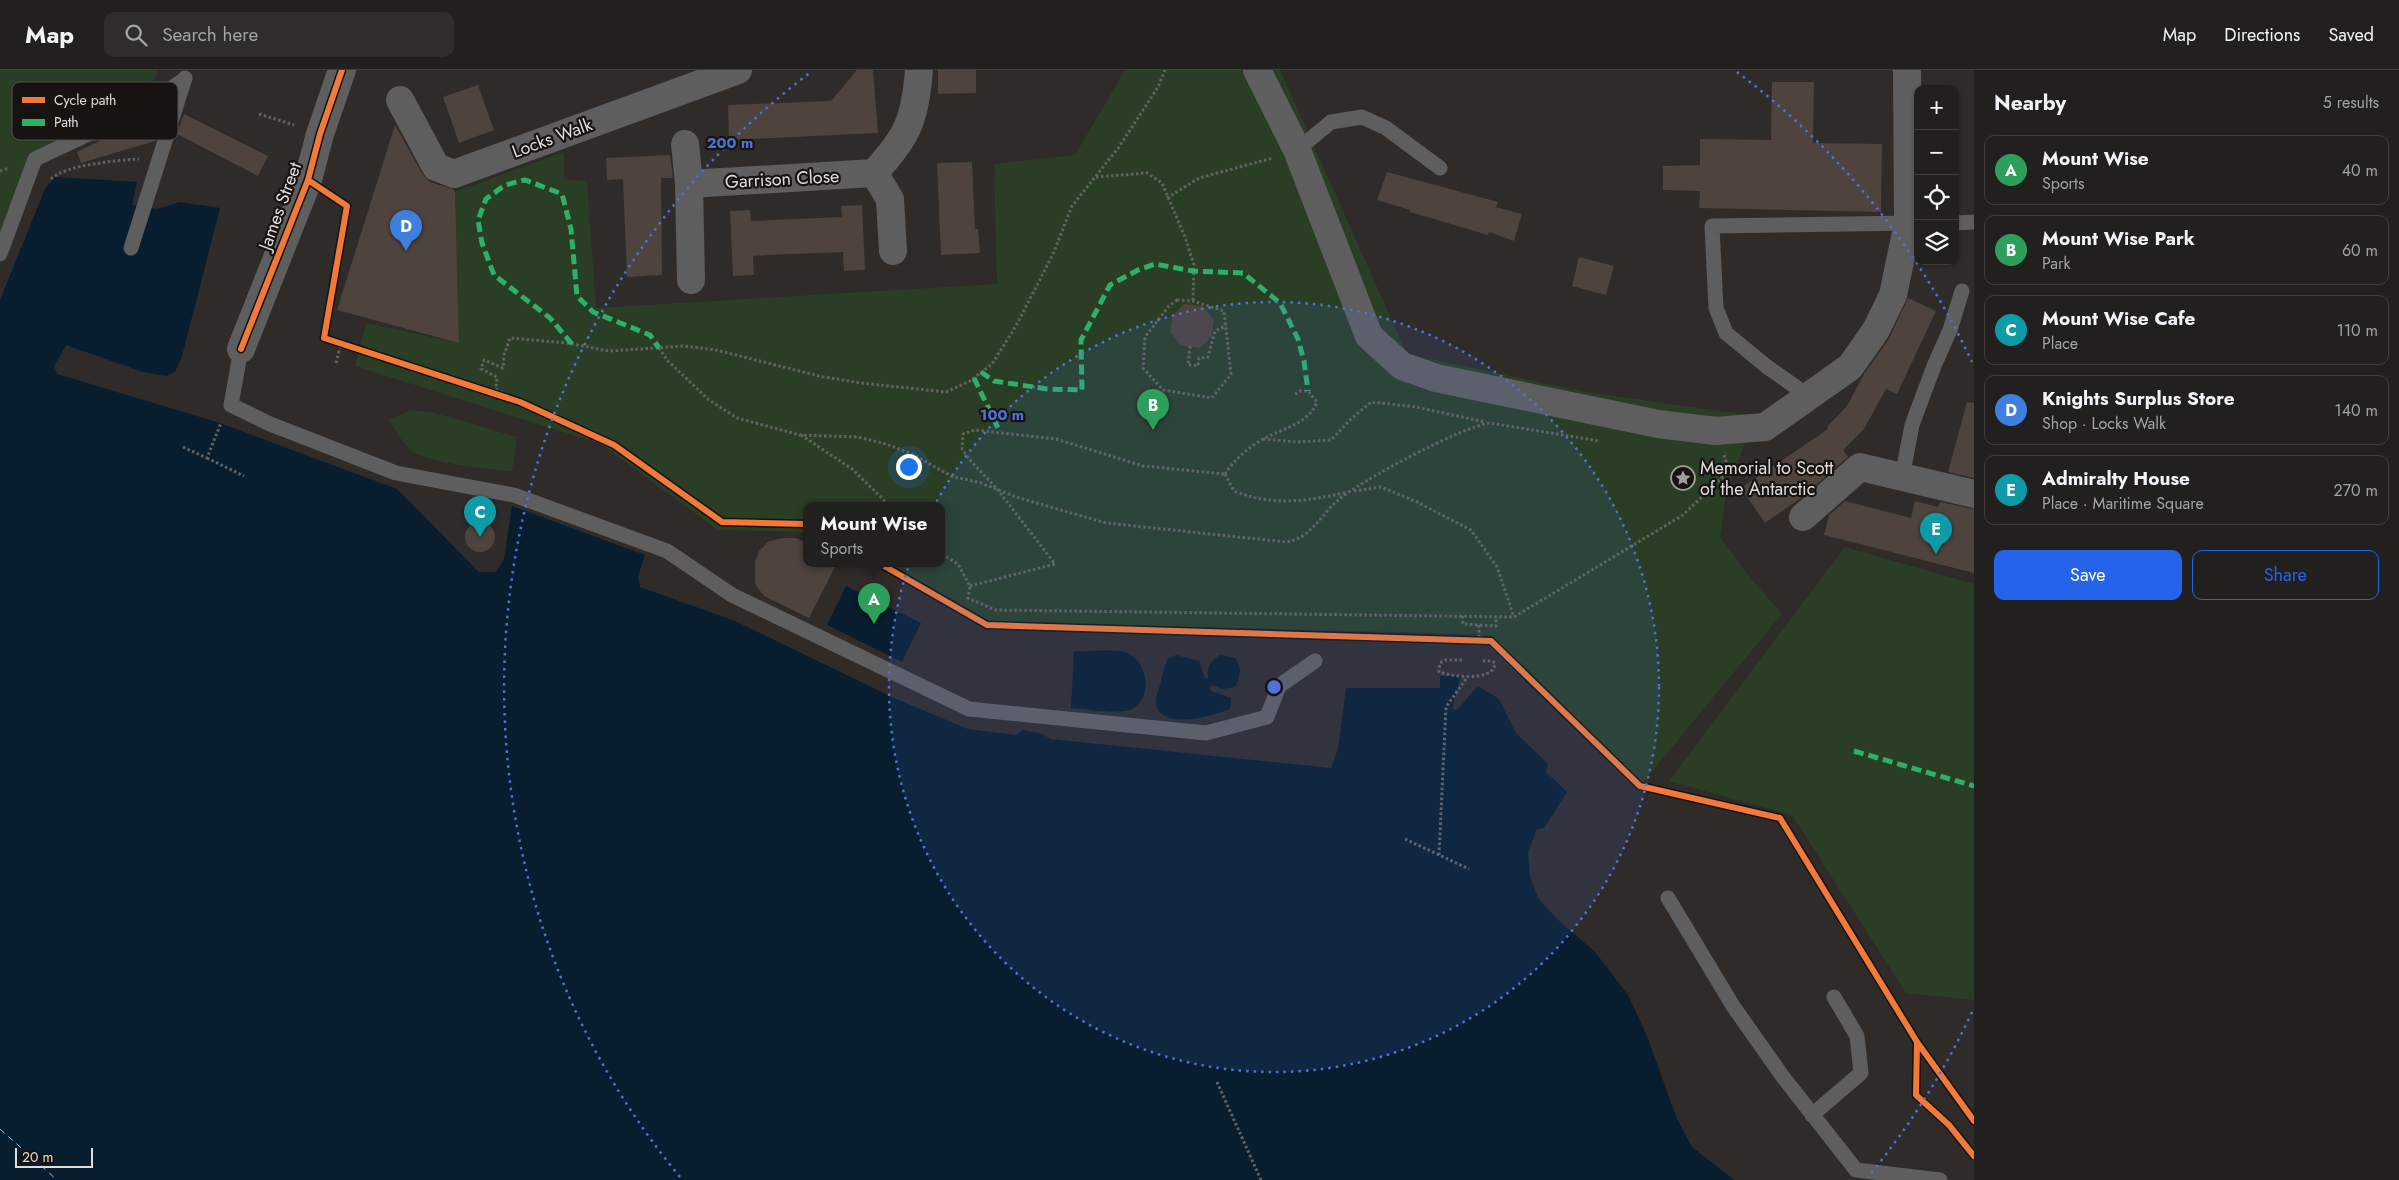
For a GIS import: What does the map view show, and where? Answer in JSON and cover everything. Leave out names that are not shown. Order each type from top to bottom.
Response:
[{"type":"street","name":"James Street","points":[[241,349],[308,180],[320,134],[342,70]]},
{"type":"street","name":"Locks Walk","points":[[400,100],[436,167],[454,174],[738,70]]},
{"type":"street","points":[[893,251],[890,198],[874,173],[907,132],[917,99],[919,70]]},
{"type":"street","points":[[1258,70],[1297,150],[1369,336],[1402,366],[1436,378],[1658,424],[1716,431],[1765,428],[1850,367],[1876,330],[1893,295],[1913,223],[1908,81]]},
{"type":"street","points":[[685,144],[689,184],[690,280]]},
{"type":"street","name":"Garrison Close","points":[[689,184],[874,173]]},
{"type":"street","points":[[1803,517],[1860,467],[1974,494]]},
{"type":"lane","points":[[178,100],[186,75]]},
{"type":"lane","points":[[1297,150],[1331,122],[1362,117],[1386,128],[1440,168]]},
{"type":"lane","points":[[0,254],[35,159],[75,140]]},
{"type":"lane","points":[[131,248],[165,140]]},
{"type":"lane","points":[[1959,223],[1974,222]]},
{"type":"lane","points":[[1810,397],[1766,366],[1726,333],[1716,308],[1712,226],[1913,223]]},
{"type":"lane","points":[[1902,477],[1912,425],[1950,330],[1962,291]]},
{"type":"lane","points":[[241,349],[231,406],[270,424],[396,473],[514,495],[667,551],[732,595],[969,709],[1206,733],[1267,717],[1278,686],[1315,661]]},
{"type":"lane","points":[[1668,898],[1733,1006],[1783,1077],[1856,1170],[1940,1180]]},
{"type":"lane","points":[[1812,1115],[1861,1073],[1857,1036],[1834,997]]},
{"type":"path","points":[[529,406],[496,389],[497,376],[481,369],[484,360],[503,368],[504,355],[510,338],[567,343],[609,351],[692,347],[716,350],[819,376],[862,384],[946,392],[970,381],[992,364],[1016,326],[1053,254],[1072,206],[1119,147],[1158,87],[1165,70]]},
{"type":"path","points":[[259,114],[320,134]]},
{"type":"path","points":[[1167,198],[1198,178],[1297,150]]},
{"type":"path","points":[[48,183],[53,176],[70,170],[121,160],[149,159],[158,161]]},
{"type":"path","points":[[1095,177],[1147,173],[1162,182],[1167,198],[1185,237],[1194,265],[1193,301]]},
{"type":"path","points":[[1177,300],[1193,301],[1224,311],[1230,374],[1212,398],[1163,390],[1143,368],[1145,337],[1169,306],[1177,300]]},
{"type":"path","points":[[1190,346],[1188,365],[1198,366],[1199,358],[1208,357],[1215,331],[1226,326]]},
{"type":"path","points":[[333,341],[350,346]]},
{"type":"path","points":[[336,363],[341,344]]},
{"type":"path","points":[[660,348],[668,361],[709,400],[737,418],[800,435],[858,437],[886,444],[912,454],[951,476],[1106,523],[1286,542],[1298,540],[1338,500],[1351,491],[1434,445],[1479,424],[1490,423]]},
{"type":"path","points":[[1224,474],[1232,463],[1263,438],[1299,423],[1313,412],[1316,402],[1308,391],[1300,392],[1294,396]]},
{"type":"path","points":[[493,393],[520,402]]},
{"type":"path","points":[[1263,438],[1297,442],[1331,440],[1371,402],[1416,407],[1490,423],[1607,442]]},
{"type":"path","points":[[207,458],[224,415]]},
{"type":"path","points":[[970,586],[1054,564],[997,489],[969,459],[962,448],[963,434],[975,430],[1056,439],[1144,466],[1224,474]]},
{"type":"path","points":[[945,556],[958,564],[970,586],[968,598],[995,610],[1514,617],[1683,515],[1729,470],[1716,431]]},
{"type":"path","points":[[800,435],[852,469],[886,502]]},
{"type":"path","points":[[182,447],[244,476]]},
{"type":"path","points":[[1224,474],[1234,491],[1247,497],[1274,502],[1314,499],[1351,491],[1381,488],[1417,502],[1471,530],[1497,567],[1514,617]]},
{"type":"path","points":[[1462,616],[1463,624],[1496,626],[1496,616]]},
{"type":"path","points":[[1470,640],[1482,641],[1479,624]]},
{"type":"path","points":[[1462,660],[1445,660],[1440,663],[1439,672],[1483,676],[1490,673],[1494,668],[1492,661],[1481,661]]},
{"type":"path","points":[[1439,855],[1446,706],[1468,676]]},
{"type":"path","points":[[1405,839],[1469,869]]},
{"type":"path","points":[[1216,1082],[1261,1180]]},
{"type":"green space","points":[[0,70],[159,70],[154,80],[151,82],[12,82],[12,140],[68,140],[43,159],[0,247]]},
{"type":"green space","points":[[1125,70],[1280,70],[1407,354],[1586,392],[1755,416],[1726,494],[1720,537],[1751,579],[1782,614],[1640,786],[1475,634],[986,622],[882,567],[945,567],[945,502],[803,502],[803,532],[718,530],[601,444],[355,366],[366,323],[459,343],[455,192],[564,152],[564,179],[587,181],[596,308],[997,284],[994,164],[1075,155]]},
{"type":"green space","points":[[411,410],[435,413],[517,437],[512,471],[458,465],[417,454],[406,446],[389,420]]},
{"type":"green space","points":[[1845,547],[1974,584],[1974,1000],[1906,993],[1792,815],[1669,781]]},
{"type":"water","points":[[55,177],[137,182],[132,205],[157,209],[180,202],[220,208],[182,356],[175,372],[166,376],[143,372],[66,345],[54,366],[57,374],[220,423],[397,489],[479,572],[496,572],[504,559],[512,506],[645,555],[638,576],[640,587],[735,621],[894,698],[968,729],[1016,735],[1023,730],[1040,733],[1051,739],[1331,768],[1338,749],[1346,688],[1440,688],[1440,676],[1461,676],[1452,709],[1457,710],[1478,686],[1499,699],[1516,733],[1548,764],[1546,772],[1567,792],[1544,828],[1537,829],[1528,852],[1530,876],[1538,898],[1556,918],[1595,952],[1628,995],[1647,1036],[1677,1119],[1692,1147],[1734,1180],[0,1180],[0,300],[45,189]]},
{"type":"water","points":[[846,586],[921,623],[902,662],[827,625]]},
{"type":"water","points":[[1074,651],[1117,651],[1128,653],[1136,658],[1145,675],[1146,685],[1141,702],[1134,708],[1125,711],[1071,708]]},
{"type":"water","points":[[1176,655],[1199,661],[1205,678],[1208,678],[1210,664],[1220,655],[1235,658],[1240,672],[1235,687],[1222,689],[1213,685],[1209,687],[1211,691],[1231,698],[1230,709],[1203,717],[1181,720],[1163,715],[1157,708],[1157,696],[1168,659]]},
{"type":"building","points":[[857,70],[873,70],[878,133],[729,140],[728,105],[831,101]]},
{"type":"building","points":[[938,70],[976,70],[976,93],[938,94]]},
{"type":"building","points":[[1772,82],[1814,82],[1813,143],[1882,144],[1881,212],[1699,208],[1700,191],[1663,190],[1663,166],[1700,165],[1700,139],[1771,140]]},
{"type":"building","points":[[478,85],[494,130],[459,143],[443,97]]},
{"type":"building","points":[[184,114],[268,156],[258,176],[178,135]]},
{"type":"building","points":[[395,125],[423,175],[430,182],[453,189],[455,192],[459,343],[337,310]]},
{"type":"building","points":[[102,140],[155,140],[81,163],[77,152]]},
{"type":"building","points":[[670,155],[673,178],[661,178],[662,275],[627,277],[623,179],[607,180],[606,158]]},
{"type":"building","points":[[972,162],[975,229],[978,229],[980,253],[941,255],[937,163]]},
{"type":"building","points":[[1387,172],[1498,202],[1496,207],[1522,214],[1514,241],[1489,232],[1488,235],[1410,212],[1410,210],[1377,200]]},
{"type":"building","points":[[862,205],[865,270],[844,271],[843,252],[768,255],[753,256],[754,275],[733,276],[730,211],[750,210],[751,221],[842,217],[841,206]]},
{"type":"building","points":[[1579,257],[1614,266],[1606,295],[1572,286]]},
{"type":"building","points":[[1908,298],[1936,311],[1897,394],[1886,389],[1864,429],[1843,450],[1848,457],[1801,498],[1765,523],[1741,488],[1828,429],[1827,427],[1847,406],[1864,374],[1889,339]]},
{"type":"building","points":[[1184,304],[1203,306],[1214,320],[1211,337],[1200,348],[1181,345],[1170,332],[1173,315]]},
{"type":"building","points":[[1967,402],[1974,403],[1974,478],[1948,472]]},
{"type":"building","points":[[1845,501],[1911,518],[1915,501],[1938,507],[1940,502],[1974,509],[1974,573],[1824,535],[1829,515]]},
{"type":"building","points":[[480,522],[491,526],[495,537],[491,548],[480,552],[469,548],[465,537],[469,526]]},
{"type":"building","points":[[796,538],[803,542],[803,567],[835,567],[809,618],[764,596],[755,584],[755,562],[759,551],[769,541]]},
{"type":"ferry route","points":[[0,1129],[57,1180]]},
{"type":"marked path","points":[[572,344],[550,318],[494,275],[482,243],[478,220],[486,199],[505,185],[525,180],[562,194],[571,229],[577,296],[593,312],[650,335],[659,348]]},
{"type":"marked path","points":[[981,372],[994,381],[1047,389],[1082,390],[1081,340],[1110,285],[1138,270],[1155,264],[1193,271],[1243,273],[1280,303],[1298,339],[1304,361],[1308,391]]},
{"type":"marked path","points":[[974,378],[1000,432]]},
{"type":"marked path","points":[[1854,751],[1974,786]]},
{"type":"cycle path","points":[[241,349],[308,180],[320,134],[342,70]]},
{"type":"cycle path","points":[[308,180],[347,206],[324,338],[520,402],[614,445],[722,522],[803,524]]},
{"type":"cycle path","points":[[886,567],[987,625],[1491,641],[1640,786],[1780,818],[1917,1042],[1974,1121]]},
{"type":"cycle path","points":[[1917,1042],[1916,1095],[1949,1125],[1974,1156]]},
{"type":"place","name":"Knights Surplus Store","points":[[406,251]]},
{"type":"place","name":"Mount Wise Park","points":[[1153,430]]},
{"type":"place","name":"Memorial to Scott of the Antarctic","points":[[1683,478]]},
{"type":"place","name":"Mount Wise Cafe","points":[[480,537]]},
{"type":"place","name":"Admiralty House","points":[[1936,554]]},
{"type":"place","name":"Mount Wise","points":[[874,624]]}]
